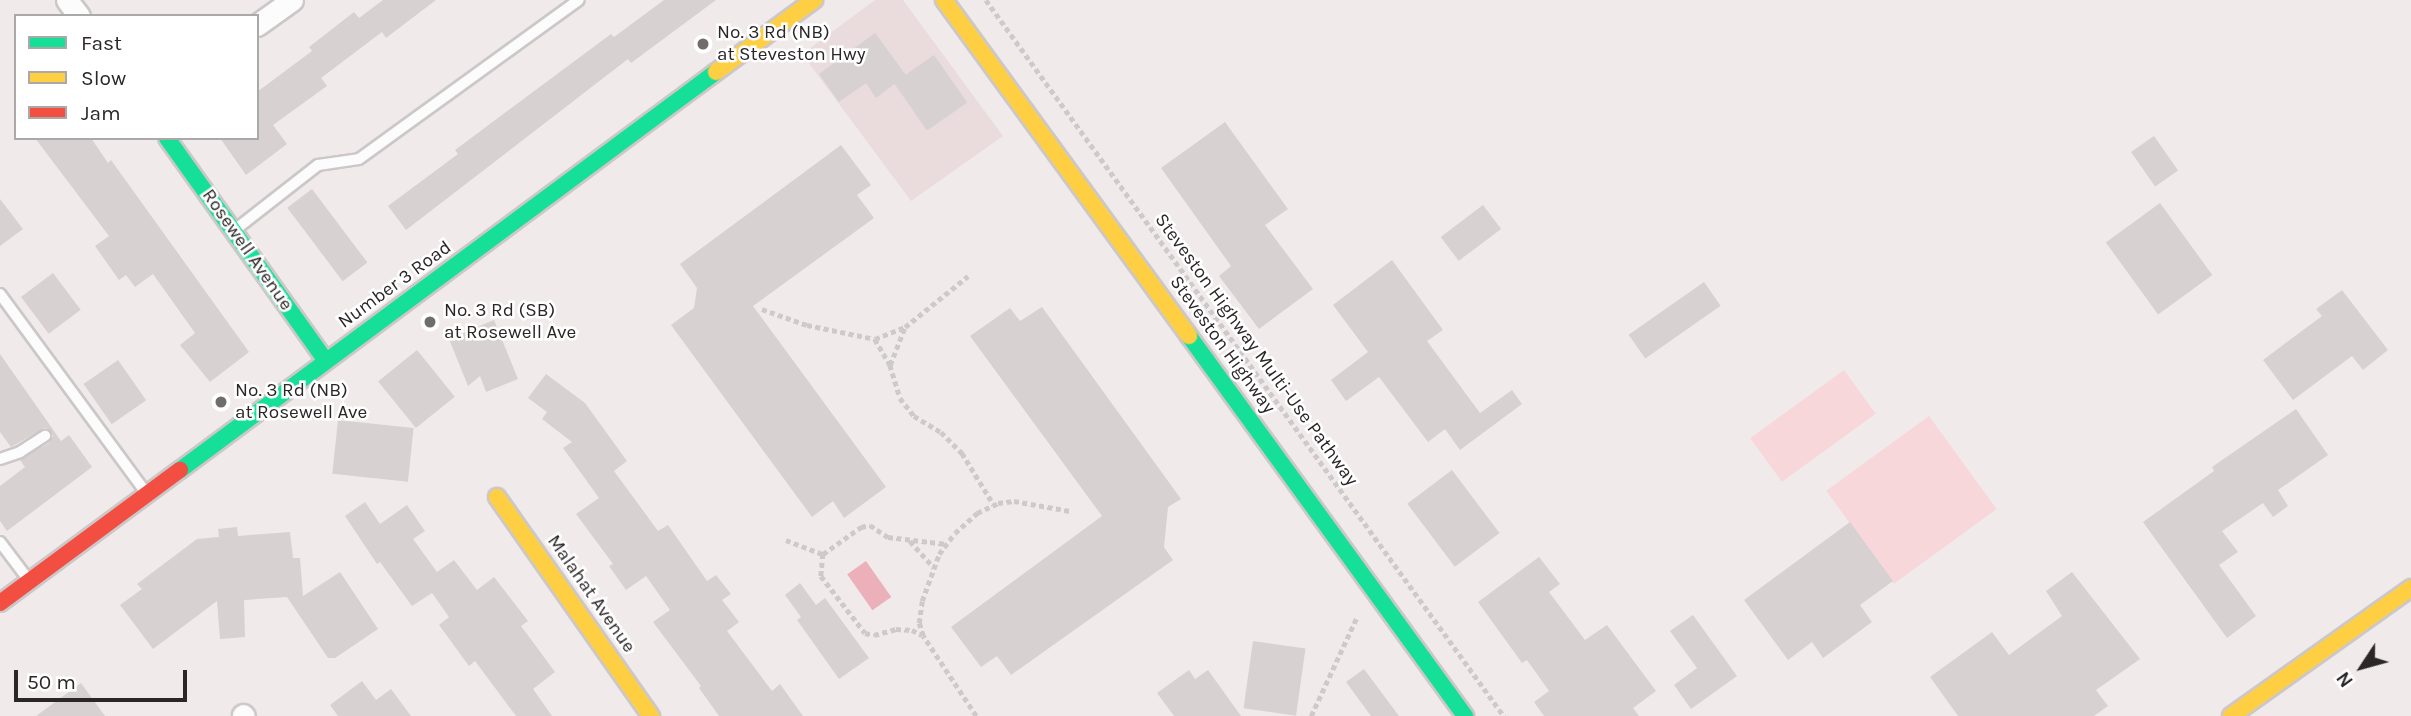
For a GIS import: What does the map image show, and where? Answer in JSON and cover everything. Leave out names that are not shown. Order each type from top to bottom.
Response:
[{"type":"main road","name":"Number 3 Road","points":[[0,603],[814,0]]},
{"type":"main road","name":"Steveston Highway","points":[[944,0],[1465,716]]},
{"type":"main road","name":"Rosewell Avenue","points":[[168,140],[326,362]]},
{"type":"main road","name":"Malahat Avenue","points":[[497,497],[651,716]]},
{"type":"main road","points":[[2231,716],[2411,588]]},
{"type":"street","points":[[259,25],[292,0]]},
{"type":"lane","points":[[234,231],[318,165],[359,159],[579,0]]},
{"type":"lane","points":[[0,294],[148,495]]},
{"type":"lane","points":[[0,459],[20,452],[45,436]]},
{"type":"lane","points":[[0,542],[30,581]]},
{"type":"path","name":"Steveston Highway Multi-Use Pathway","points":[[986,0],[1504,716]]},
{"type":"path","points":[[762,309],[807,325],[875,338],[905,327],[968,276]]},
{"type":"path","points":[[890,365],[900,347],[905,327]]},
{"type":"path","points":[[875,338],[890,365],[900,398],[914,416],[941,432],[962,453],[994,505]]},
{"type":"path","points":[[976,716],[923,636],[919,623],[922,601],[934,568],[947,544],[977,513],[994,505],[1014,501],[1070,511]]},
{"type":"path","points":[[923,636],[912,630],[896,629],[874,635],[865,633],[821,576],[823,554],[861,527],[870,525],[888,537],[910,541],[924,539],[947,544]]},
{"type":"path","points":[[786,540],[823,554]]},
{"type":"path","points":[[910,541],[934,568]]},
{"type":"path","points":[[1311,716],[1357,617]]},
{"type":"shaded area","points":[[875,0],[903,0],[1003,136],[911,201],[802,54]]},
{"type":"shaded area","points":[[1844,370],[1876,414],[1782,482],[1750,438]]},
{"type":"shaded area","points":[[1929,416],[1997,509],[1894,584],[1826,491]]},
{"type":"shaded area","points":[[866,561],[891,597],[872,610],[847,574]]},
{"type":"building","points":[[383,0],[436,0],[386,38],[382,32],[321,78],[327,86],[273,125],[287,144],[246,175],[221,140],[259,140],[259,91],[312,51],[309,47],[354,12],[359,18]]},
{"type":"building","points":[[664,0],[716,0],[631,63],[628,59],[406,230],[388,206],[458,154],[455,150],[611,34],[614,37]]},
{"type":"building","points":[[875,33],[906,75],[876,98],[866,83],[839,102],[819,74]]},
{"type":"building","points":[[934,55],[967,103],[927,131],[894,83]]},
{"type":"building","points":[[1225,122],[1288,209],[1265,225],[1313,289],[1259,329],[1219,276],[1231,266],[1161,168]]},
{"type":"building","points":[[2154,136],[2178,170],[2155,186],[2131,152]]},
{"type":"building","points":[[37,140],[92,140],[108,163],[111,160],[249,352],[210,382],[180,345],[195,333],[153,274],[135,287],[126,275],[119,280],[95,246],[109,236]]},
{"type":"building","points":[[841,145],[871,185],[857,195],[874,218],[753,306],[886,487],[844,518],[833,501],[812,517],[671,325],[694,308],[697,288],[680,264]]},
{"type":"building","points":[[312,189],[367,262],[343,281],[287,208]]},
{"type":"building","points":[[0,199],[23,229],[0,246]]},
{"type":"building","points":[[2160,203],[2212,275],[2158,314],[2106,242]]},
{"type":"building","points":[[1483,205],[1501,229],[1459,261],[1441,237]]},
{"type":"building","points":[[1392,260],[1443,330],[1427,341],[1480,413],[1512,390],[1522,404],[1460,450],[1445,429],[1428,442],[1379,377],[1346,401],[1331,380],[1368,352],[1333,305]]},
{"type":"building","points":[[53,273],[81,310],[49,334],[21,297]]},
{"type":"building","points":[[1704,282],[1721,306],[1645,359],[1629,335]]},
{"type":"building","points":[[2342,290],[2388,350],[2363,370],[2352,356],[2293,400],[2263,360],[2322,316],[2316,309]]},
{"type":"building","points":[[1042,307],[1181,499],[1168,507],[1164,547],[1173,560],[1011,675],[997,656],[981,667],[951,627],[1102,516],[970,336],[1010,308],[1020,321]]},
{"type":"building","points":[[494,320],[518,379],[486,392],[480,376],[468,386],[449,339]]},
{"type":"building","points":[[417,350],[455,397],[416,428],[378,381]]},
{"type":"building","points":[[0,354],[61,441],[69,435],[92,467],[7,531],[0,521],[0,486],[25,467],[20,460],[49,443],[53,436],[49,429],[44,428],[11,447],[0,432]]},
{"type":"building","points":[[118,360],[146,400],[112,424],[84,384]]},
{"type":"building","points":[[546,374],[585,403],[627,461],[614,471],[658,531],[668,525],[707,581],[716,575],[731,594],[722,600],[739,622],[727,631],[772,691],[780,684],[803,716],[719,716],[699,688],[701,686],[653,622],[670,610],[646,576],[626,590],[609,566],[613,564],[576,514],[599,498],[563,448],[572,442],[542,419],[547,412],[528,398]]},
{"type":"building","points":[[2296,409],[2328,455],[2278,490],[2288,506],[2273,517],[2263,503],[2222,531],[2238,552],[2219,565],[2256,616],[2227,638],[2143,522],[2214,471],[2212,467]]},
{"type":"building","points":[[338,420],[414,428],[408,482],[332,474]]},
{"type":"building","points":[[1452,470],[1500,533],[1455,567],[1407,504]]},
{"type":"building","points":[[365,502],[380,524],[407,505],[425,531],[413,539],[437,572],[454,560],[477,590],[494,577],[528,621],[521,626],[555,672],[533,689],[552,716],[516,716],[475,661],[469,666],[439,625],[449,617],[432,593],[412,606],[380,562],[377,564],[345,516]]},
{"type":"building","points":[[1850,522],[1893,581],[1860,605],[1872,622],[1823,658],[1812,642],[1788,660],[1744,600]]},
{"type":"building","points":[[237,527],[238,536],[290,532],[293,558],[300,558],[303,596],[340,572],[378,629],[335,658],[328,658],[287,597],[244,600],[245,637],[220,639],[217,601],[153,649],[120,605],[142,589],[137,584],[197,539],[219,537],[218,529]]},
{"type":"building","points":[[1539,557],[1560,584],[1549,592],[1585,640],[1607,625],[1656,691],[1633,708],[1639,716],[1544,716],[1534,702],[1549,691],[1527,660],[1522,663],[1478,602]]},
{"type":"building","points":[[2072,572],[2140,659],[2096,690],[2108,706],[2094,716],[1958,716],[1930,677],[1992,632],[2009,655],[2062,616],[2046,591]]},
{"type":"building","points":[[800,583],[816,605],[825,598],[869,658],[839,679],[797,620],[801,617],[785,595]]},
{"type":"building","points":[[1693,615],[1737,676],[1691,709],[1674,685],[1697,668],[1670,631]]},
{"type":"building","points":[[1253,641],[1305,648],[1296,716],[1244,708]]},
{"type":"building","points":[[1364,669],[1399,716],[1371,716],[1346,682]]},
{"type":"building","points":[[1189,670],[1195,679],[1208,670],[1241,716],[1174,716],[1157,693]]},
{"type":"building","points":[[362,681],[376,700],[391,689],[411,716],[338,716],[330,705]]},
{"type":"building","points":[[81,683],[105,716],[36,716]]},
{"type":"traffic: fast","points":[[180,470],[716,72]]},
{"type":"traffic: fast","points":[[168,140],[326,361]]},
{"type":"traffic: fast","points":[[1189,336],[1465,716]]},
{"type":"traffic: slow","points":[[716,72],[814,0]]},
{"type":"traffic: slow","points":[[944,0],[1189,336]]},
{"type":"traffic: slow","points":[[497,497],[651,716]]},
{"type":"traffic: slow","points":[[2231,716],[2411,588]]},
{"type":"traffic: jam","points":[[0,603],[180,470]]},
{"type":"place","name":"No. 3 Rd (NB) at Steveston Hwy","points":[[703,44]]},
{"type":"place","name":"No. 3 Rd (SB) at Rosewell Ave","points":[[430,322]]},
{"type":"place","name":"No. 3 Rd (NB) at Rosewell Ave","points":[[221,402]]}]
